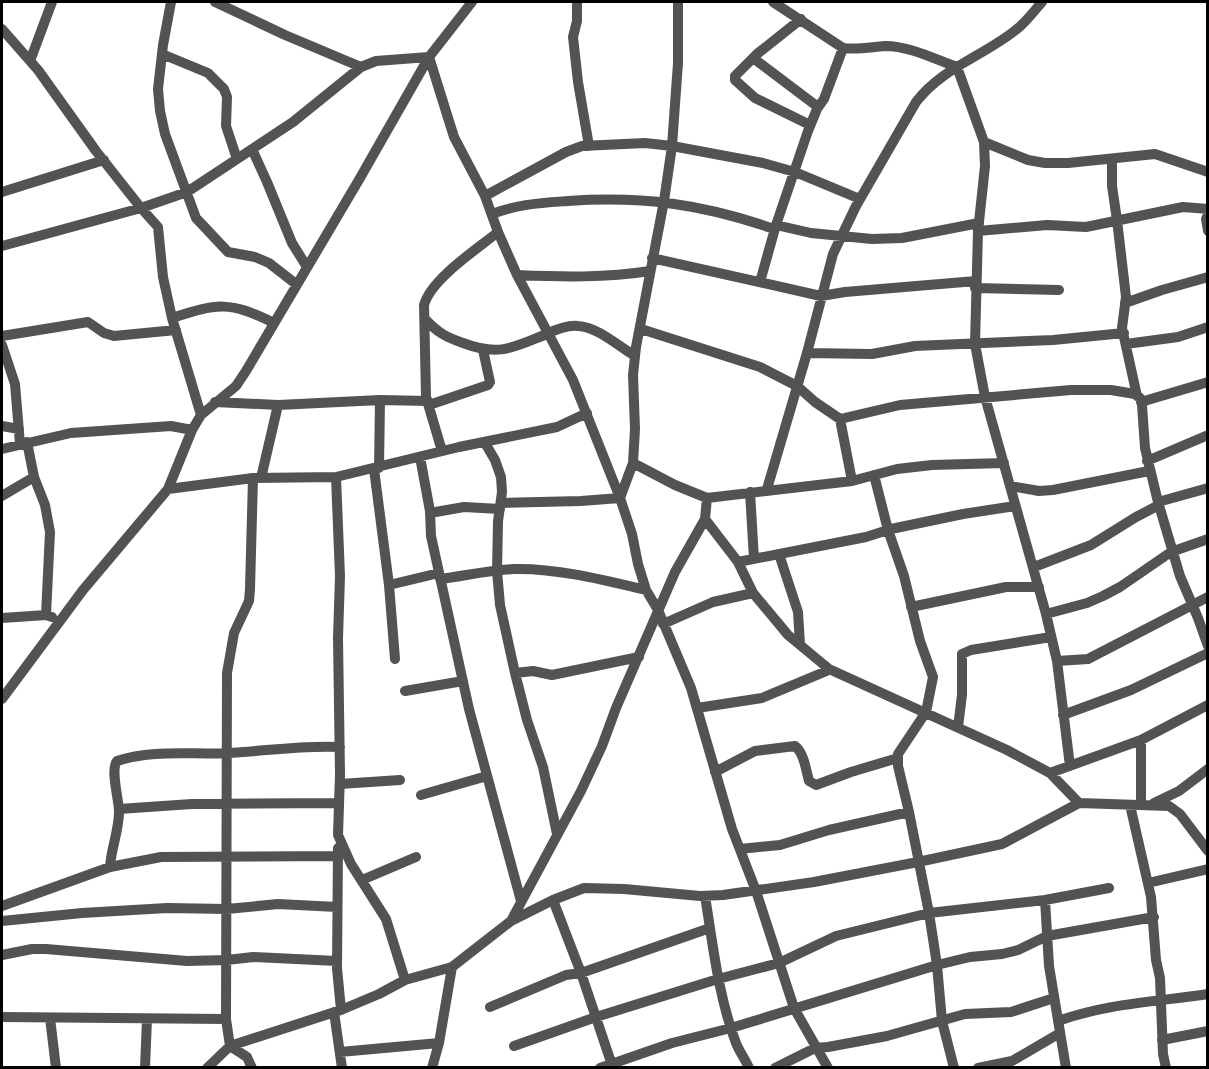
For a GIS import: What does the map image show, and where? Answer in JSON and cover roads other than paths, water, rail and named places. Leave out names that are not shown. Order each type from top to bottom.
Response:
[{"type":"street","points":[[30,62],[52,2]]},
{"type":"street","points":[[171,2],[158,89],[160,111],[165,134],[196,218],[228,252],[255,256],[269,263],[296,284]]},
{"type":"street","points":[[215,2],[361,67]]},
{"type":"street","points":[[2,699],[83,590],[168,489],[201,414],[236,386],[429,57],[472,2]]},
{"type":"street","points":[[577,2],[578,21],[573,37],[589,146]]},
{"type":"street","points":[[620,498],[633,463],[635,356],[672,146],[678,63],[678,2]]},
{"type":"street","points":[[773,2],[843,48],[853,50],[885,46],[908,49],[957,67]]},
{"type":"street","points":[[767,489],[833,254],[860,200],[916,102],[927,88],[939,77],[1018,29],[1040,2]]},
{"type":"street","points":[[801,19],[753,58],[735,76],[736,83],[755,98],[810,125]]},
{"type":"street","points":[[2,29],[6,38],[30,62],[158,227],[172,318],[201,414]]},
{"type":"street","points":[[760,282],[775,227],[810,125],[824,99],[843,48]]},
{"type":"street","points":[[162,54],[208,73],[224,90],[227,97],[226,126],[237,159]]},
{"type":"street","points":[[2,246],[141,208],[187,192],[293,122],[361,67],[376,62],[429,57]]},
{"type":"street","points":[[429,57],[454,137],[485,196],[517,275],[587,413],[620,498],[646,590],[658,610],[691,688],[715,772],[794,1008],[828,1068]]},
{"type":"street","points":[[753,58],[818,107]]},
{"type":"street","points":[[957,67],[984,142],[985,166],[978,227],[975,285],[975,344],[984,398],[1034,567],[1057,661],[1070,766]]},
{"type":"street","points":[[984,142],[1028,160],[1045,163],[1068,163],[1155,154],[1208,172]]},
{"type":"street","points":[[485,196],[566,152],[589,146],[645,143],[732,156],[795,172],[860,200]]},
{"type":"street","points":[[252,149],[291,243],[307,267]]},
{"type":"street","points":[[1112,159],[1112,186],[1118,220],[1125,303],[1122,322],[1139,399],[1148,466],[1171,552],[1208,646]]},
{"type":"street","points":[[2,192],[104,160]]},
{"type":"street","points":[[492,214],[516,206],[561,201],[608,199],[664,201],[736,216],[775,227],[841,237],[902,238],[978,227],[1047,225],[1086,227],[1183,207],[1208,209]]},
{"type":"street","points":[[1208,215],[1206,219],[1208,231]]},
{"type":"street","points":[[442,451],[426,392],[424,305],[427,295],[435,284],[498,232]]},
{"type":"street","points":[[652,258],[821,296],[845,292],[975,285],[1059,290]]},
{"type":"street","points":[[517,275],[596,277],[650,271]]},
{"type":"street","points":[[1125,303],[1208,278]]},
{"type":"street","points":[[172,318],[207,307],[221,306],[249,311],[274,323]]},
{"type":"street","points":[[425,319],[437,332],[483,350],[510,349],[570,326],[590,328],[635,356]]},
{"type":"street","points":[[2,336],[88,322],[104,333],[114,336],[176,330]]},
{"type":"street","points":[[807,353],[872,354],[915,346],[1178,337],[1208,327]]},
{"type":"street","points":[[640,329],[760,367],[797,386],[840,419],[852,481]]},
{"type":"street","points":[[2,345],[15,384],[19,429],[45,505],[50,532],[46,615]]},
{"type":"street","points":[[215,402],[278,405],[380,400],[429,403],[488,386],[490,382],[483,350]]},
{"type":"street","points":[[840,419],[900,405],[1071,390],[1111,390],[1139,399],[1208,382]]},
{"type":"street","points":[[380,400],[376,468],[395,659]]},
{"type":"street","points":[[252,1068],[247,1057],[230,1046],[226,1019],[227,672],[234,633],[249,601],[257,478],[278,405]]},
{"type":"street","points":[[168,489],[257,478],[336,477],[442,451],[557,427],[587,413]]},
{"type":"street","points":[[2,426],[19,429]]},
{"type":"street","points":[[2,448],[71,433],[171,426],[192,430]]},
{"type":"street","points":[[1010,486],[1039,491],[1053,490],[1148,466],[1208,435]]},
{"type":"street","points":[[485,443],[495,460],[501,477],[497,571],[500,605],[527,720],[543,766],[557,834]]},
{"type":"street","points":[[420,457],[430,513],[431,536],[463,681],[521,901]]},
{"type":"street","points":[[633,463],[675,486],[707,498],[767,489],[852,481],[897,469],[932,465],[1004,463]]},
{"type":"street","points":[[874,475],[888,530],[904,576],[920,641],[932,673],[931,692],[926,712],[898,754],[898,766],[929,913],[937,964],[942,1021],[954,1068]]},
{"type":"street","points":[[2,496],[34,477]]},
{"type":"street","points":[[336,477],[340,576],[337,961],[342,1068]]},
{"type":"street","points":[[1034,567],[1091,546],[1158,503],[1208,489]]},
{"type":"street","points":[[750,492],[754,559]]},
{"type":"street","points":[[430,513],[464,507],[620,498]]},
{"type":"street","points":[[512,921],[602,746],[675,572],[705,519],[707,498]]},
{"type":"street","points":[[738,562],[866,537],[963,514],[1015,506]]},
{"type":"street","points":[[705,519],[738,562],[753,593],[788,635],[830,670],[926,712],[1050,773],[1080,803]]},
{"type":"street","points":[[1046,614],[1087,603],[1112,592],[1171,552],[1208,539]]},
{"type":"street","points":[[779,554],[798,612],[800,645]]},
{"type":"street","points":[[389,585],[440,576],[528,570],[561,573],[646,590]]},
{"type":"street","points":[[911,607],[1006,587],[1039,587]]},
{"type":"street","points":[[663,624],[713,602],[753,593]]},
{"type":"street","points":[[1057,661],[1089,659],[1208,597]]},
{"type":"street","points":[[4,615],[46,615],[60,620]]},
{"type":"street","points":[[958,727],[962,695],[962,654],[971,650],[1051,637]]},
{"type":"street","points":[[1063,716],[1131,690],[1208,653]]},
{"type":"street","points":[[515,673],[533,671],[552,675],[639,657]]},
{"type":"street","points":[[697,708],[762,698],[830,670]]},
{"type":"street","points":[[405,691],[463,681]]},
{"type":"street","points":[[1050,773],[1141,740],[1208,705]]},
{"type":"street","points":[[1141,740],[1140,805],[1154,917],[1166,1068]]},
{"type":"street","points":[[715,772],[755,751],[795,746],[799,748],[809,781],[816,785],[898,758]]},
{"type":"street","points":[[110,867],[119,809],[114,768],[117,761],[175,753],[227,753],[274,748],[339,747]]},
{"type":"street","points":[[1140,805],[1179,791],[1208,769]]},
{"type":"street","points":[[421,795],[487,776]]},
{"type":"street","points":[[340,784],[400,780]]},
{"type":"street","points":[[119,809],[157,805],[338,803]]},
{"type":"street","points":[[207,1068],[230,1046],[338,1011],[405,980],[452,967],[512,921],[553,900],[584,888],[705,896],[814,882],[1002,844],[1080,803],[1168,806],[1180,814],[1208,851]]},
{"type":"street","points":[[740,849],[780,844],[909,812]]},
{"type":"street","points":[[339,835],[351,864],[386,919],[405,980]]},
{"type":"street","points":[[2,906],[110,867],[161,857],[182,855],[338,856]]},
{"type":"street","points":[[362,880],[416,857]]},
{"type":"street","points":[[1148,883],[1208,869]]},
{"type":"street","points":[[514,1046],[596,1017],[718,979],[779,963],[836,936],[929,913],[1045,900],[1109,888]]},
{"type":"street","points":[[705,896],[718,979],[737,1046],[749,1068]]},
{"type":"street","points":[[553,900],[613,1065]]},
{"type":"street","points":[[1045,900],[1054,998],[1066,1068]]},
{"type":"street","points":[[2,921],[167,908],[227,909],[278,904],[338,908]]},
{"type":"street","points":[[600,1068],[672,1042],[731,1028],[937,964],[1018,950],[1047,936],[1154,917]]},
{"type":"street","points":[[490,1007],[566,975],[581,974],[665,946],[710,928]]},
{"type":"street","points":[[2,955],[46,949],[156,959],[227,960],[252,957],[337,961]]},
{"type":"street","points":[[432,1068],[439,1043],[452,967]]},
{"type":"street","points":[[1058,1021],[1085,1011],[1128,1003],[1208,994]]},
{"type":"street","points":[[775,1068],[815,1048],[887,1036],[965,1014],[1011,1012],[1054,998]]},
{"type":"street","points":[[2,1017],[226,1019]]},
{"type":"street","points":[[50,1018],[56,1068]]},
{"type":"street","points":[[146,1068],[147,1019]]},
{"type":"street","points":[[1162,1040],[1208,1031]]},
{"type":"street","points":[[978,1068],[1012,1061],[1060,1034]]},
{"type":"street","points":[[340,1052],[439,1043]]}]
